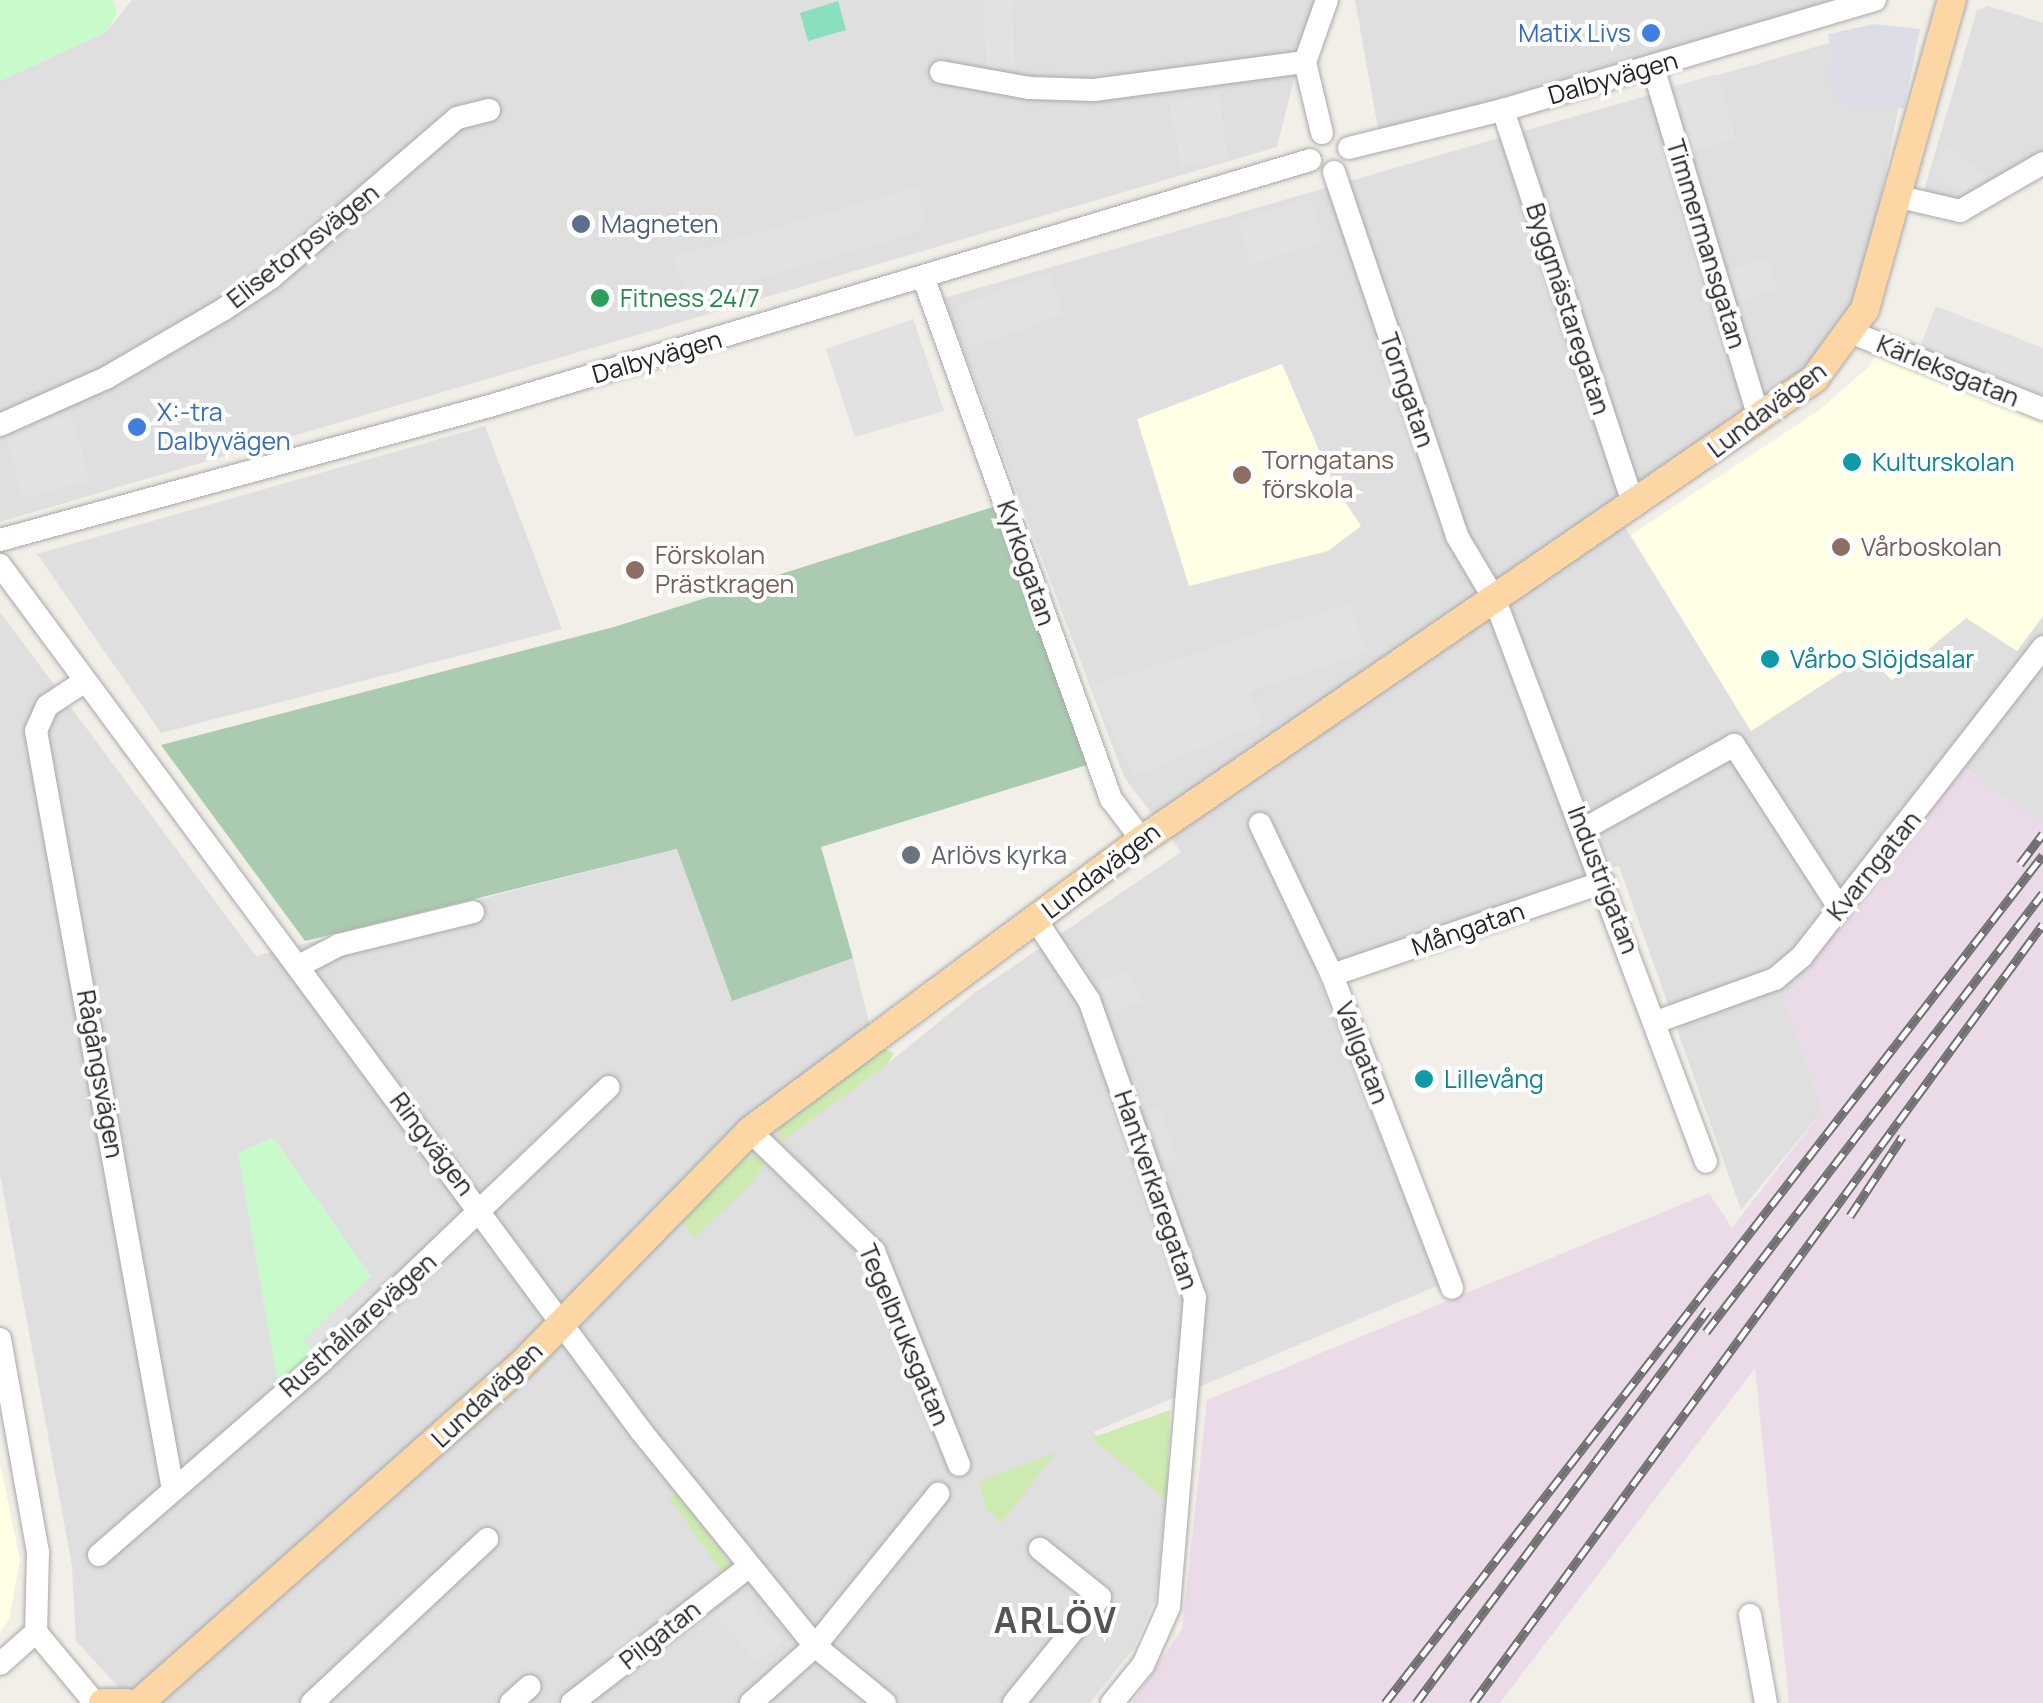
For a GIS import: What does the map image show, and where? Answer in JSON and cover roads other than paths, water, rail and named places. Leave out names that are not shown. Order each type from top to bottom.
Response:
[{"type":"main road","name":"Lundavägen","points":[[139,1703],[520,1366],[750,1131],[1142,840],[1634,506],[1814,378],[1853,332],[1900,197],[1952,0]]},
{"type":"main road","points":[[103,1703],[127,1703]]},
{"type":"street","points":[[1322,133],[1305,62],[1326,0]]},
{"type":"street","points":[[1794,0],[1800,24]]},
{"type":"street","name":"Dalbyvägen","points":[[1350,148],[1504,110],[1875,0]]},
{"type":"street","points":[[940,72],[1029,88],[1094,90],[1305,62]]},
{"type":"street","name":"Timmermansgatan","points":[[1653,67],[1759,420]]},
{"type":"street","name":"Elisetorpsvägen","points":[[0,425],[106,378],[253,290],[458,118],[489,110]]},
{"type":"street","name":"Byggmästaregatan","points":[[1504,110],[1634,506]]},
{"type":"street","points":[[1322,133],[1339,134],[1350,148],[1347,163],[1334,172],[1310,160],[1311,144],[1322,133]]},
{"type":"street","name":"Dalbyvägen","points":[[0,540],[924,279],[1310,160]]},
{"type":"street","points":[[1900,197],[1960,211],[2043,164]]},
{"type":"street","name":"Torngatan","points":[[1334,172],[1462,547],[1495,600]]},
{"type":"street","name":"Kyrkogatan","points":[[924,279],[1111,799],[1142,840]]},
{"type":"street","name":"Kärleksgatan","points":[[1853,332],[2043,408]]},
{"type":"street","name":"Ringvägen","points":[[0,565],[747,1568],[816,1646],[885,1703]]},
{"type":"street","name":"Industrigatan","points":[[1495,600],[1706,1162]]},
{"type":"street","name":"Kvarngatan","points":[[1656,1022],[1774,979],[1840,909],[2043,647]]},
{"type":"street","name":"Rågångsvägen","points":[[85,681],[47,706],[36,731],[172,1490]]},
{"type":"street","points":[[1584,829],[1734,746],[1840,909]]},
{"type":"street","name":"Vallgatan","points":[[1260,824],[1332,976],[1452,1288]]},
{"type":"street","name":"Mångatan","points":[[1332,976],[1604,882]]},
{"type":"street","points":[[299,966],[339,945],[473,912]]},
{"type":"street","name":"Hantverkaregatan","points":[[1036,920],[1089,1000],[1195,1297],[1169,1606],[1143,1665],[1112,1703]]},
{"type":"street","name":"Rusthållarevägen","points":[[99,1555],[481,1210],[608,1088]]},
{"type":"street","name":"Tegelbruksgatan","points":[[750,1131],[874,1251],[958,1465]]},
{"type":"street","points":[[0,1338],[38,1552],[36,1632],[95,1703]]},
{"type":"street","points":[[751,1703],[816,1646],[938,1494]]},
{"type":"street","points":[[312,1703],[487,1539]]},
{"type":"street","points":[[1014,1703],[1100,1597],[1040,1549]]},
{"type":"street","name":"Pilgatan","points":[[572,1703],[747,1568]]},
{"type":"street","points":[[1750,1615],[1766,1703]]},
{"type":"street","points":[[0,1664],[36,1632]]},
{"type":"street","points":[[511,1703],[530,1686]]},
{"type":"railway","points":[[2020,864],[2043,834]]},
{"type":"railway","points":[[1385,1703],[2043,855]]},
{"type":"railway","points":[[1706,1332],[2043,893]]},
{"type":"railway","points":[[1473,1703],[2043,924]]},
{"type":"railway","points":[[1850,1216],[1902,1137]]},
{"type":"railway","points":[[1416,1703],[1708,1310]]},
{"type":"place","name":"Matix Livs","points":[[1651,33]]},
{"type":"place","name":"Magneten","points":[[581,224]]},
{"type":"place","name":"Fitness 24/7","points":[[600,298]]},
{"type":"place","name":"X:-tra Dalbyvägen","points":[[137,427]]},
{"type":"place","name":"Kulturskolan","points":[[1852,462]]},
{"type":"place","name":"Torngatans förskola","points":[[1242,475]]},
{"type":"place","name":"Vårboskolan","points":[[1841,547]]},
{"type":"place","name":"Förskolan Prästkragen","points":[[635,570]]},
{"type":"place","name":"Vårbo Slöjdsalar","points":[[1770,659]]},
{"type":"place","name":"Arlövs kyrka","points":[[911,855]]},
{"type":"place","name":"Lillevång","points":[[1424,1079]]},
{"type":"district","name":"ARLÖV","points":[[1056,1620]]}]
